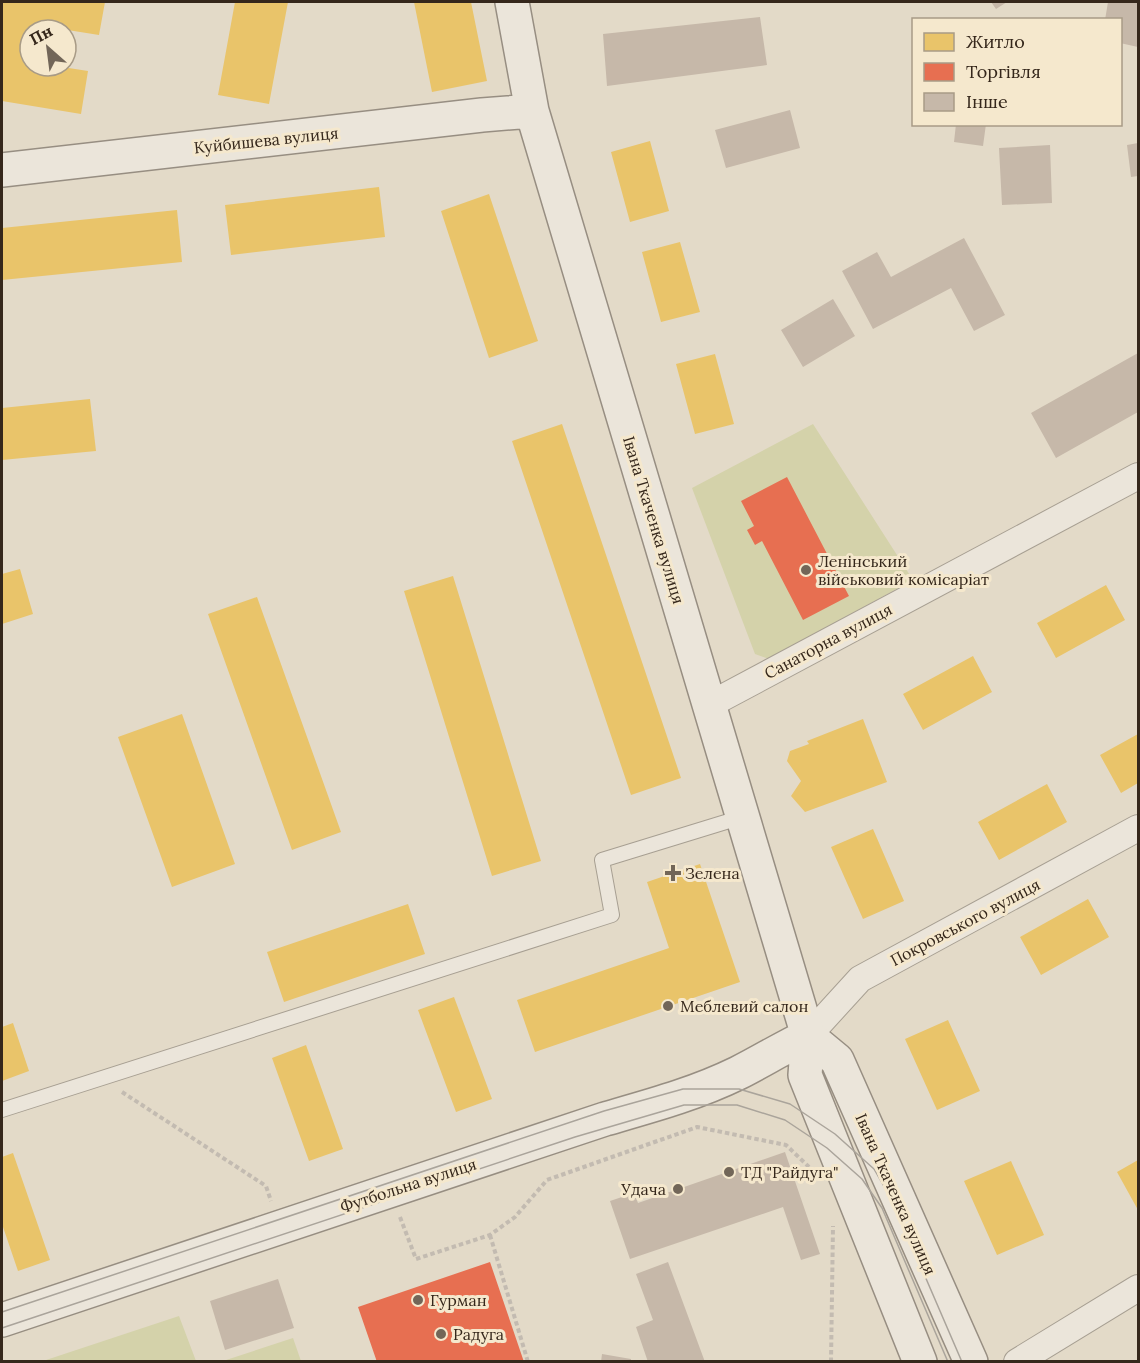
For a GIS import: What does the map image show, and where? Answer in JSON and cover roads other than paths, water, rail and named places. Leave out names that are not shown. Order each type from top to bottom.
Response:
[{"type":"main road","name":"Івана Ткаченка вулиця","points":[[512,2],[531,111],[808,1036],[805,1075],[920,1362]]},
{"type":"main road","name":"Куйбишева вулиця","points":[[2,170],[531,111]]},
{"type":"main road","name":"Івана Ткаченка вулиця","points":[[808,1036],[837,1060],[970,1362]]},
{"type":"main road","name":"Футбольна вулиця","points":[[2,1320],[605,1119],[680,1097],[738,1073],[808,1036]]},
{"type":"street","name":"Санаторна вулиця","points":[[709,705],[1138,476]]},
{"type":"street","name":"Покровського вулиця","points":[[808,1036],[860,979],[1138,828]]},
{"type":"street","points":[[1017,1362],[1138,1288]]},
{"type":"lane","points":[[2,1110],[612,915],[602,860],[742,817]]},
{"type":"tram line","points":[[2,1312],[604,1111],[683,1089],[739,1089],[790,1104],[835,1134],[874,1169],[893,1202],[962,1362]]},
{"type":"tram line","points":[[2,1328],[575,1137],[684,1105],[737,1105],[785,1120],[827,1148],[862,1179],[882,1208],[948,1362]]},
{"type":"place","name":"Ленінський військовий комісаріат","points":[[806,570]]},
{"type":"place","name":"Зелена","points":[[673,873]]},
{"type":"place","name":"Меблевий салон","points":[[668,1006]]},
{"type":"place","name":"ТД \"Райдуга\"","points":[[729,1172]]},
{"type":"place","name":"Удача","points":[[678,1189]]},
{"type":"place","name":"Гурман","points":[[418,1300]]},
{"type":"place","name":"Радуга","points":[[441,1334]]}]
